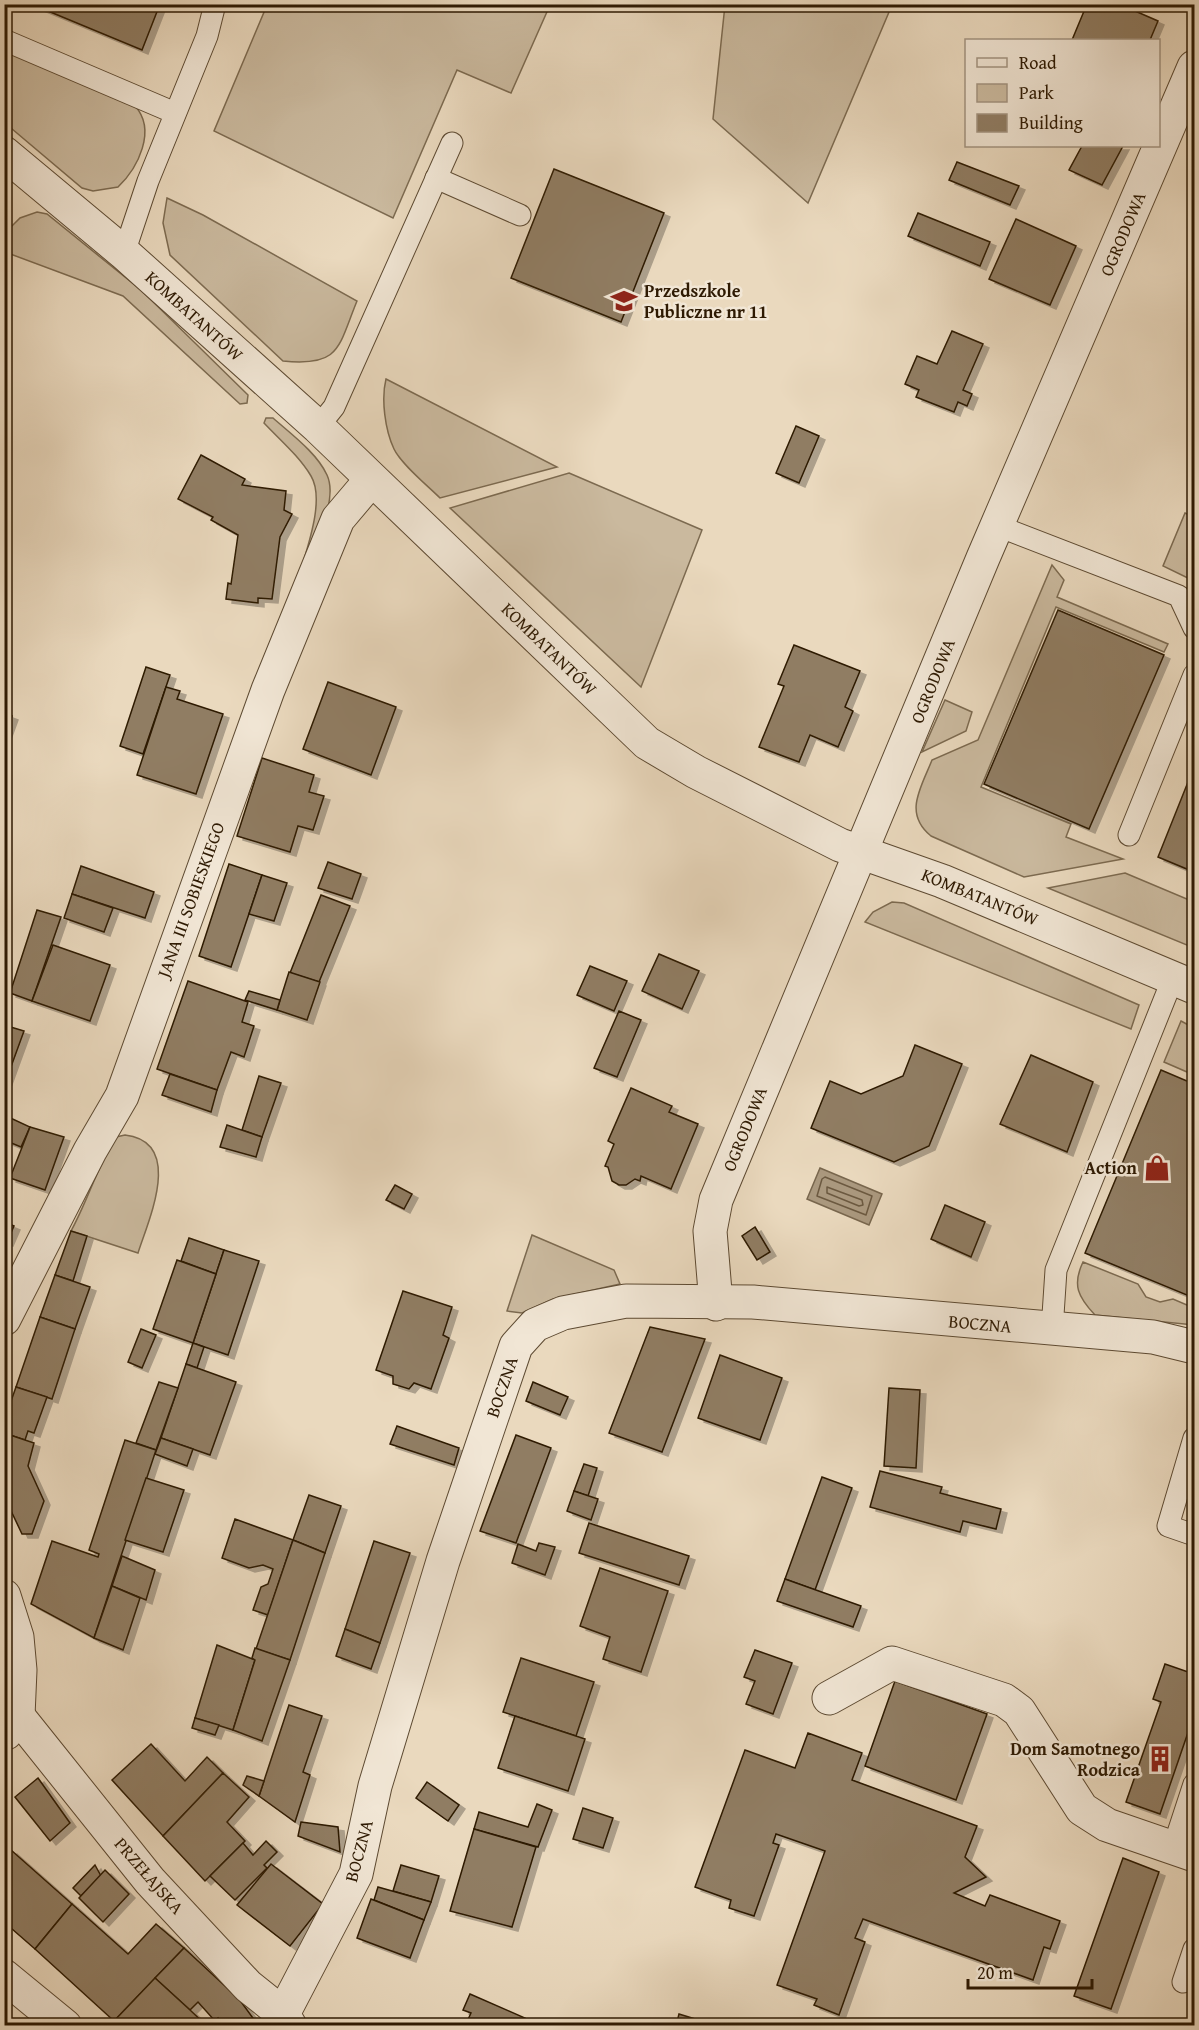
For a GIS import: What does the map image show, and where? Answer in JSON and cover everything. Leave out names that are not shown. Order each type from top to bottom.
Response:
[{"type":"street","name":"OGRODOWA","points":[[1160,147],[1194,67]]},
{"type":"street","name":"OGRODOWA","points":[[716,1304],[710,1231],[716,1200],[998,526],[1160,147]]},
{"type":"street","name":"KOMBATANTÓW","points":[[4,153],[124,253],[318,427],[647,743],[696,772],[840,845],[942,881],[1184,982]]},
{"type":"street","name":"JANA III SOBIESKIEGO","points":[[4,1319],[90,1151],[122,1096],[268,690],[338,519],[372,480]]},
{"type":"street","name":"BOCZNA","points":[[287,2020],[356,1874],[375,1786],[443,1562],[516,1346],[535,1325],[563,1313],[626,1301],[716,1304],[753,1302],[1052,1330],[1153,1337],[1194,1347]]},
{"type":"street","name":"PRZEŁAJSKA","points":[[4,1596],[18,1648],[20,1670],[11,1725],[150,1881],[248,1986],[287,2020]]},
{"type":"street","points":[[829,1698],[892,1663],[1004,1700],[1019,1711],[1082,1809],[1107,1825],[1184,1851]]},
{"type":"street","points":[[4,1976],[65,2025]]},
{"type":"lane","points":[[124,253],[175,113],[207,36],[215,4]]},
{"type":"lane","points":[[4,40],[175,113]]},
{"type":"lane","points":[[318,427],[334,406],[452,143]]},
{"type":"lane","points":[[436,178],[520,214]]},
{"type":"lane","points":[[998,526],[1179,596],[1194,628]]},
{"type":"lane","points":[[1129,836],[1194,675]]},
{"type":"lane","points":[[1052,1330],[1056,1270],[1184,982]]},
{"type":"lane","points":[[1194,1438],[1168,1526],[1194,1535]]},
{"type":"lane","points":[[1184,1851],[1194,1784]]},
{"type":"lane","points":[[1183,1982],[1194,1949]]},
{"type":"green space","points":[[267,4],[550,5],[511,93],[457,70],[393,218],[214,131]]},
{"type":"green space","points":[[725,5],[892,5],[808,203],[713,119]]},
{"type":"green space","points":[[4,50],[135,106],[141,116],[145,137],[138,159],[118,187],[93,191],[82,188],[5,123]]},
{"type":"green space","points":[[167,198],[203,215],[357,301],[346,331],[335,350],[327,357],[316,361],[283,361],[170,255],[163,223]]},
{"type":"green space","points":[[37,212],[47,214],[141,290],[248,395],[247,403],[240,404],[123,296],[5,252],[4,226],[10,228],[20,218]]},
{"type":"green space","points":[[386,379],[557,467],[440,498],[408,468],[394,449],[388,433],[385,414]]},
{"type":"green space","points":[[266,418],[273,418],[317,459],[327,475],[330,486],[330,500],[322,528],[298,580],[313,527],[315,487],[311,476],[301,462],[264,423]]},
{"type":"green space","points":[[569,473],[702,530],[641,687],[450,508]]},
{"type":"green space","points":[[1185,513],[1194,517],[1194,581],[1163,566]]},
{"type":"green space","points":[[1052,565],[1064,580],[1057,597],[1168,644],[1164,652],[1056,607],[981,787],[1071,824],[1066,837],[1123,859],[1024,877],[931,836],[918,818],[916,809],[919,790],[932,760],[978,740]]},
{"type":"green space","points":[[945,700],[972,712],[966,731],[922,752]]},
{"type":"green space","points":[[1125,873],[1194,902],[1194,948],[1048,888]]},
{"type":"green space","points":[[892,902],[904,903],[1139,1005],[1131,1029],[865,922],[873,912]]},
{"type":"green space","points":[[1181,1021],[1194,1028],[1194,1075],[1164,1062]]},
{"type":"green space","points":[[125,1135],[143,1141],[154,1152],[158,1167],[158,1185],[154,1203],[138,1253],[71,1231],[109,1148],[116,1137]]},
{"type":"green space","points":[[532,1235],[614,1270],[620,1284],[553,1299],[522,1313],[507,1311]]},
{"type":"green space","points":[[1083,1262],[1138,1284],[1146,1297],[1160,1302],[1173,1299],[1194,1308],[1194,1325],[1095,1315],[1078,1290],[1078,1277]]},
{"type":"water","points":[[820,1168],[882,1194],[869,1225],[807,1199]]},
{"type":"building","points":[[31,4],[160,4],[142,50]]},
{"type":"building","points":[[1087,4],[1119,4],[1158,21],[1150,39],[1072,39]]},
{"type":"building","points":[[1081,147],[1122,147],[1102,185],[1069,170]]},
{"type":"building","points":[[957,162],[1019,186],[1010,205],[949,180]]},
{"type":"building","points":[[554,169],[664,213],[621,322],[511,278]]},
{"type":"building","points":[[918,213],[990,242],[980,266],[908,236]]},
{"type":"building","points":[[1016,219],[1076,246],[1050,305],[989,279]]},
{"type":"building","points":[[952,331],[983,344],[963,390],[972,394],[967,406],[958,402],[954,412],[916,397],[919,390],[905,384],[917,356],[937,364]]},
{"type":"building","points":[[796,426],[819,436],[799,483],[776,473]]},
{"type":"building","points":[[201,455],[245,479],[242,485],[286,491],[284,510],[292,514],[280,537],[272,599],[258,598],[258,603],[226,599],[228,583],[231,584],[238,535],[211,520],[213,517],[178,499]]},
{"type":"building","points":[[1058,610],[1164,655],[1089,829],[984,784]]},
{"type":"building","points":[[794,645],[860,671],[845,707],[853,711],[838,747],[810,735],[799,762],[759,747],[784,686],[778,684]]},
{"type":"building","points":[[146,667],[170,675],[143,754],[120,746]]},
{"type":"building","points":[[328,682],[396,707],[371,775],[303,749]]},
{"type":"building","points":[[166,687],[180,691],[177,699],[223,714],[196,794],[137,775]]},
{"type":"building","points":[[4,713],[12,716],[4,738]]},
{"type":"building","points":[[262,758],[314,775],[309,792],[324,796],[313,830],[298,826],[290,852],[237,836]]},
{"type":"building","points":[[1194,767],[1194,872],[1158,857]]},
{"type":"building","points":[[328,862],[361,874],[352,899],[318,888]]},
{"type":"building","points":[[229,864],[262,875],[231,967],[199,956]]},
{"type":"building","points":[[81,866],[154,892],[145,918],[72,894]]},
{"type":"building","points":[[262,875],[287,883],[274,921],[249,914]]},
{"type":"building","points":[[72,894],[113,908],[104,932],[64,918]]},
{"type":"building","points":[[321,895],[350,906],[319,982],[290,973]]},
{"type":"building","points":[[37,910],[61,917],[32,1001],[10,993]]},
{"type":"building","points":[[53,945],[110,965],[90,1021],[32,1001]]},
{"type":"building","points":[[659,954],[699,971],[682,1009],[642,991]]},
{"type":"building","points":[[590,966],[627,981],[614,1011],[577,995]]},
{"type":"building","points":[[289,972],[320,982],[307,1020],[277,1010]]},
{"type":"building","points":[[188,981],[248,1002],[242,1022],[254,1026],[244,1057],[231,1052],[217,1090],[157,1069]]},
{"type":"building","points":[[249,991],[280,1000],[277,1010],[245,1000]]},
{"type":"building","points":[[619,1011],[641,1020],[617,1077],[594,1068]]},
{"type":"building","points":[[4,1025],[24,1031],[4,1086]]},
{"type":"building","points":[[915,1045],[962,1064],[929,1146],[894,1162],[811,1128],[830,1081],[861,1094],[903,1076]]},
{"type":"building","points":[[1031,1055],[1093,1082],[1067,1152],[1000,1124]]},
{"type":"building","name":"Action","points":[[1161,1070],[1194,1084],[1194,1298],[1085,1253]]},
{"type":"building","points":[[170,1074],[217,1090],[211,1112],[162,1095]]},
{"type":"building","points":[[259,1076],[281,1083],[262,1137],[242,1130]]},
{"type":"building","points":[[631,1088],[672,1106],[669,1112],[698,1124],[671,1189],[641,1176],[640,1181],[635,1179],[626,1185],[619,1185],[612,1181],[608,1167],[605,1166],[614,1144],[608,1141]]},
{"type":"building","points":[[4,1115],[30,1127],[21,1147],[4,1140]]},
{"type":"building","points":[[227,1125],[262,1137],[256,1157],[220,1147]]},
{"type":"building","points":[[30,1127],[64,1137],[45,1190],[10,1178]]},
{"type":"building","points":[[395,1185],[412,1194],[404,1209],[386,1200]]},
{"type":"building","points":[[945,1205],[985,1222],[971,1257],[931,1239]]},
{"type":"building","points":[[4,1222],[14,1226],[7,1242],[4,1241]]},
{"type":"building","points":[[755,1227],[770,1252],[757,1260],[742,1236]]},
{"type":"building","points":[[71,1231],[87,1236],[73,1281],[55,1275]]},
{"type":"building","points":[[189,1238],[224,1250],[216,1274],[181,1261]]},
{"type":"building","points":[[224,1250],[259,1261],[228,1355],[193,1343]]},
{"type":"building","points":[[177,1260],[216,1274],[193,1343],[153,1329]]},
{"type":"building","points":[[55,1275],[90,1287],[75,1329],[40,1317]]},
{"type":"building","points":[[403,1291],[452,1307],[443,1335],[449,1338],[431,1389],[414,1383],[409,1389],[393,1384],[393,1376],[376,1370]]},
{"type":"building","points":[[40,1317],[75,1329],[52,1399],[16,1387]]},
{"type":"building","points":[[650,1327],[705,1339],[662,1452],[609,1433]]},
{"type":"building","points":[[141,1329],[156,1335],[142,1368],[128,1362]]},
{"type":"building","points":[[193,1343],[204,1347],[197,1368],[186,1364]]},
{"type":"building","points":[[720,1355],[782,1378],[760,1440],[698,1418]]},
{"type":"building","points":[[186,1364],[236,1382],[210,1455],[161,1438]]},
{"type":"building","points":[[159,1382],[178,1388],[156,1450],[136,1443]]},
{"type":"building","points":[[533,1382],[568,1397],[560,1415],[526,1401]]},
{"type":"building","points":[[16,1387],[47,1397],[34,1433],[28,1431],[25,1440],[4,1433],[4,1421]]},
{"type":"building","points":[[889,1388],[920,1390],[916,1468],[884,1466]]},
{"type":"building","points":[[397,1426],[459,1448],[454,1465],[390,1444]]},
{"type":"building","points":[[4,1433],[34,1443],[28,1466],[44,1501],[32,1534],[22,1534],[4,1496]]},
{"type":"building","points":[[516,1435],[551,1448],[516,1543],[480,1531]]},
{"type":"building","points":[[161,1438],[193,1449],[187,1466],[155,1454]]},
{"type":"building","points":[[125,1440],[156,1450],[94,1638],[31,1604],[52,1541],[98,1557],[99,1554],[89,1550]]},
{"type":"building","points":[[584,1464],[597,1468],[588,1496],[574,1491]]},
{"type":"building","points":[[880,1471],[942,1487],[940,1493],[1001,1509],[996,1529],[963,1521],[960,1532],[870,1507]]},
{"type":"building","points":[[822,1477],[852,1488],[815,1590],[785,1579]]},
{"type":"building","points":[[146,1478],[184,1490],[163,1552],[125,1540]]},
{"type":"building","points":[[574,1491],[598,1499],[591,1520],[567,1511]]},
{"type":"building","points":[[309,1495],[341,1506],[325,1553],[293,1540]]},
{"type":"building","points":[[235,1519],[293,1540],[268,1615],[253,1610],[261,1587],[268,1584],[273,1569],[263,1565],[249,1568],[222,1558]]},
{"type":"building","points":[[589,1523],[689,1556],[679,1585],[579,1553]]},
{"type":"building","points":[[293,1540],[325,1553],[290,1660],[256,1649]]},
{"type":"building","points":[[374,1541],[410,1553],[380,1643],[345,1629]]},
{"type":"building","points":[[539,1543],[555,1547],[545,1575],[512,1563],[518,1544],[536,1551]]},
{"type":"building","points":[[122,1556],[155,1570],[146,1600],[112,1586]]},
{"type":"building","points":[[600,1568],[668,1591],[641,1672],[603,1659],[610,1637],[580,1626]]},
{"type":"building","points":[[785,1579],[861,1606],[853,1627],[777,1601]]},
{"type":"building","points":[[112,1586],[140,1598],[123,1650],[94,1638]]},
{"type":"building","points":[[345,1629],[380,1643],[371,1669],[336,1656]]},
{"type":"building","points":[[217,1645],[255,1660],[233,1730],[195,1718]]},
{"type":"building","points":[[255,1648],[290,1660],[262,1741],[233,1730],[255,1660],[252,1658]]},
{"type":"building","points":[[755,1650],[792,1663],[773,1714],[746,1704],[755,1681],[744,1677]]},
{"type":"building","points":[[521,1658],[594,1682],[576,1736],[503,1712]]},
{"type":"building","name":"Dom Samotnego Rodzica","points":[[1165,1664],[1194,1674],[1194,1715],[1160,1814],[1126,1802],[1161,1702],[1153,1699]]},
{"type":"building","points":[[895,1681],[987,1714],[956,1800],[865,1766]]},
{"type":"building","points":[[289,1705],[322,1716],[303,1772],[310,1775],[295,1822],[259,1796]]},
{"type":"building","points":[[515,1716],[585,1739],[568,1791],[498,1768]]},
{"type":"building","points":[[195,1718],[219,1725],[215,1735],[192,1728]]},
{"type":"building","points":[[808,1733],[862,1753],[852,1780],[977,1826],[965,1857],[986,1877],[954,1893],[985,1906],[990,1895],[1060,1921],[1050,1949],[1044,1947],[1033,1980],[863,1919],[855,1938],[865,1942],[839,2015],[814,2005],[817,1999],[777,1985],[825,1851],[776,1834],[773,1843],[779,1845],[754,1916],[729,1908],[731,1900],[695,1887],[745,1750],[795,1768]]},
{"type":"building","points":[[151,1744],[185,1781],[207,1757],[223,1773],[163,1836],[112,1780]]},
{"type":"building","points":[[223,1773],[249,1797],[227,1822],[245,1841],[205,1881],[163,1836]]},
{"type":"building","points":[[247,1776],[264,1781],[259,1796],[243,1785]]},
{"type":"building","points":[[38,1778],[70,1823],[50,1841],[15,1797]]},
{"type":"building","points":[[427,1782],[459,1805],[448,1821],[416,1798]]},
{"type":"building","points":[[537,1804],[552,1810],[538,1847],[474,1829],[479,1812],[528,1827]]},
{"type":"building","points":[[583,1808],[613,1818],[603,1848],[573,1839]]},
{"type":"building","points":[[301,1822],[338,1827],[340,1852],[298,1836]]},
{"type":"building","points":[[474,1829],[536,1847],[512,1927],[450,1911]]},
{"type":"building","points":[[266,1841],[277,1852],[264,1865],[267,1868],[235,1900],[210,1876],[243,1843],[253,1855]]},
{"type":"building","points":[[11,1850],[72,1904],[35,1949],[4,1922],[4,1857]]},
{"type":"building","points":[[1123,1858],[1159,1872],[1111,2009],[1074,1996]]},
{"type":"building","points":[[271,1864],[323,1904],[290,1946],[237,1905]]},
{"type":"building","points":[[95,1865],[101,1876],[81,1896],[73,1888]]},
{"type":"building","points":[[401,1865],[439,1876],[431,1902],[393,1891]]},
{"type":"building","points":[[105,1870],[129,1894],[103,1922],[79,1898]]},
{"type":"building","points":[[378,1887],[431,1902],[424,1920],[374,1900]]},
{"type":"building","points":[[371,1899],[424,1920],[410,1958],[357,1938]]},
{"type":"building","points":[[72,1904],[128,1954],[156,1924],[184,1948],[114,2021],[35,1949]]},
{"type":"building","points":[[184,1948],[239,1999],[258,2025],[224,2026],[218,2018],[215,2021],[198,2002],[190,2010],[155,1978]]},
{"type":"building","points":[[155,1978],[207,2026],[118,2026],[114,2021]]},
{"type":"building","points":[[470,1994],[525,2018],[521,2026],[465,2026],[471,2013],[463,2010]]},
{"type":"building","points":[[679,2014],[718,2026],[676,2026]]},
{"type":"place","name":"Przedszkole Publiczne nr 11","points":[[624,301]]},
{"type":"place","name":"Action","points":[[1157,1168]]},
{"type":"place","name":"Dom Samotnego Rodzica","points":[[1160,1759]]}]
